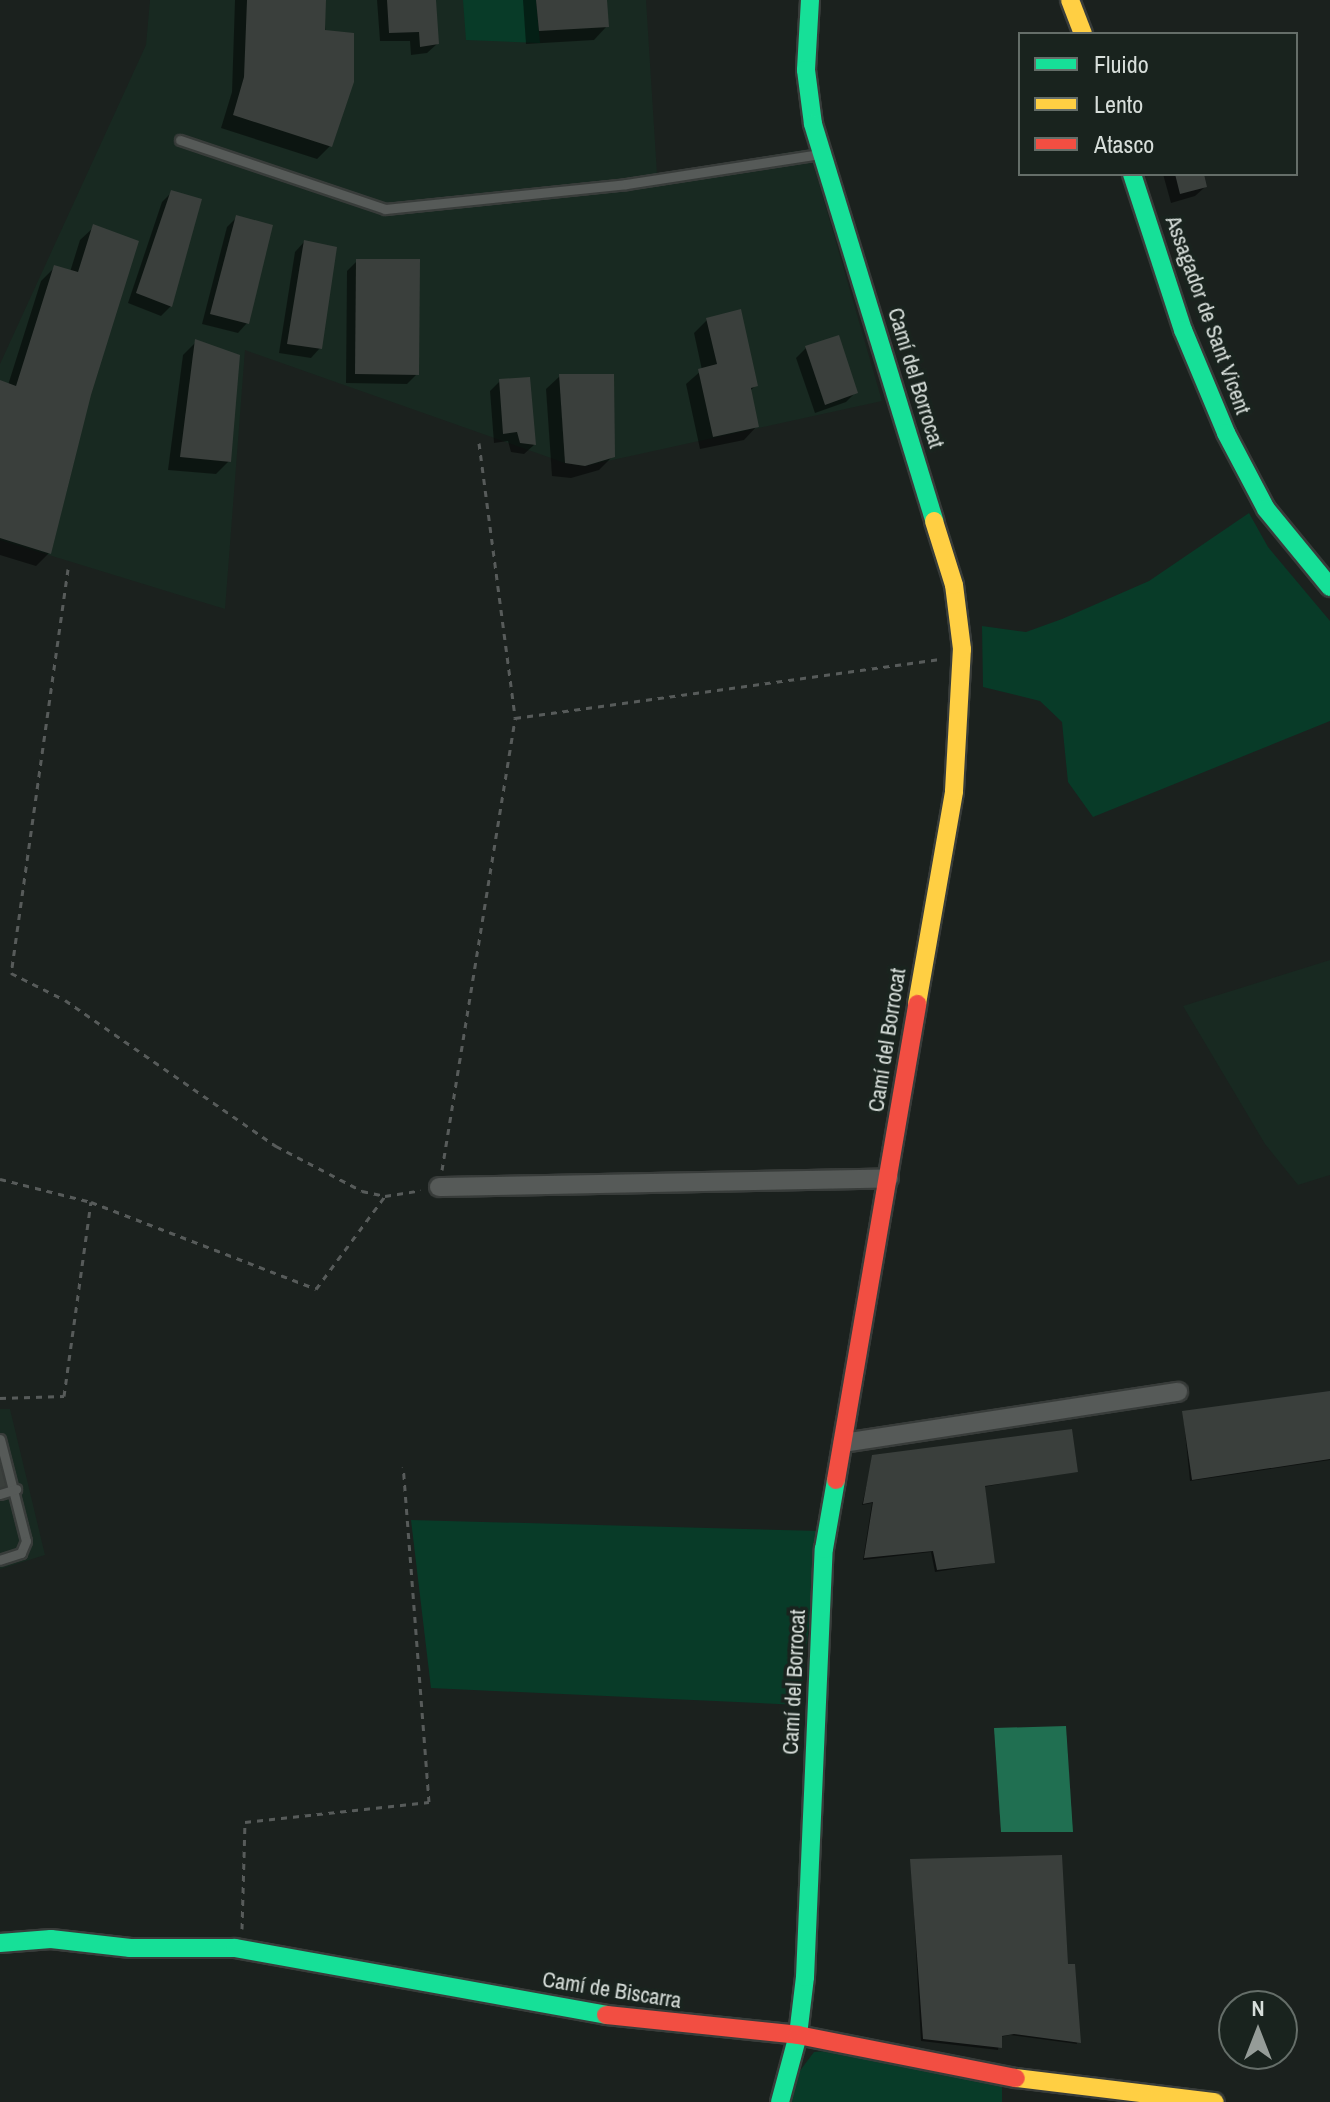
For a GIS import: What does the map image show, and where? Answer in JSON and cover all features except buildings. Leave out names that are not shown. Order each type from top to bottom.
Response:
[{"type":"street","name":"Camí del Borrocat","points":[[780,2102],[798,2035],[810,1898],[824,1549],[954,791],[961,656],[954,585],[822,153],[806,70],[810,0]]},
{"type":"street","points":[[1070,0],[1082,32]]},
{"type":"street","name":"Assagador de Sant Vicent","points":[[1133,176],[1183,330],[1226,433],[1266,509],[1330,587]]},
{"type":"street","points":[[439,1187],[889,1178]]},
{"type":"street","points":[[843,1443],[1178,1392]]},
{"type":"street","name":"Camí de Biscarra","points":[[0,1943],[51,1939],[130,1948],[243,1949],[653,2024],[798,2035],[994,2075],[1215,2102]]},
{"type":"lane","points":[[180,140],[385,209],[626,184],[822,153]]},
{"type":"lane","points":[[0,1439],[16,1489],[25,1548],[0,1560]]},
{"type":"lane","points":[[0,1494],[16,1489]]},
{"type":"path","points":[[68,569],[11,973],[65,1000],[276,1146],[362,1191],[385,1196],[439,1187],[515,718],[479,443]]},
{"type":"path","points":[[515,718],[961,656]]},
{"type":"path","points":[[0,1179],[91,1202],[316,1289],[385,1196]]},
{"type":"path","points":[[0,1398],[64,1396],[91,1202]]},
{"type":"path","points":[[243,1949],[245,1822],[429,1802],[403,1467]]},
{"type":"shaded area","points":[[150,0],[646,0],[657,174],[809,149],[882,401],[585,466],[565,463],[245,350],[225,609],[0,540],[0,364],[146,45]]},
{"type":"shaded area","points":[[463,0],[536,0],[540,43],[466,40]]},
{"type":"shaded area","points":[[1249,513],[1268,547],[1330,621],[1330,721],[1093,817],[1068,782],[1062,722],[1040,701],[983,687],[982,626],[1026,632],[1062,619],[1149,581]]},
{"type":"shaded area","points":[[1330,960],[1330,1175],[1298,1185],[1265,1144],[1183,1006]]},
{"type":"shaded area","points":[[0,1409],[10,1409],[45,1555],[0,1569]]},
{"type":"shaded area","points":[[411,1520],[820,1531],[800,1705],[431,1688]]},
{"type":"shaded area","points":[[1066,1726],[1073,1832],[1001,1832],[994,1728]]},
{"type":"shaded area","points":[[826,2051],[1002,2085],[1002,2102],[790,2102],[799,2072],[814,2052]]},
{"type":"traffic: fast","points":[[810,0],[806,70],[813,124],[934,521]]},
{"type":"traffic: fast","points":[[1133,176],[1183,330],[1226,433],[1266,509],[1330,587]]},
{"type":"traffic: fast","points":[[780,2102],[798,2035],[805,1977],[824,1549],[836,1480]]},
{"type":"traffic: fast","points":[[0,1943],[51,1939],[130,1948],[235,1948],[606,2015]]},
{"type":"traffic: slow","points":[[1070,0],[1082,32]]},
{"type":"traffic: slow","points":[[917,1004],[954,791],[962,649],[954,585],[934,521]]},
{"type":"traffic: slow","points":[[1016,2078],[1215,2102]]},
{"type":"traffic: jam","points":[[836,1480],[917,1004]]},
{"type":"traffic: jam","points":[[606,2015],[798,2035],[1016,2078]]}]
